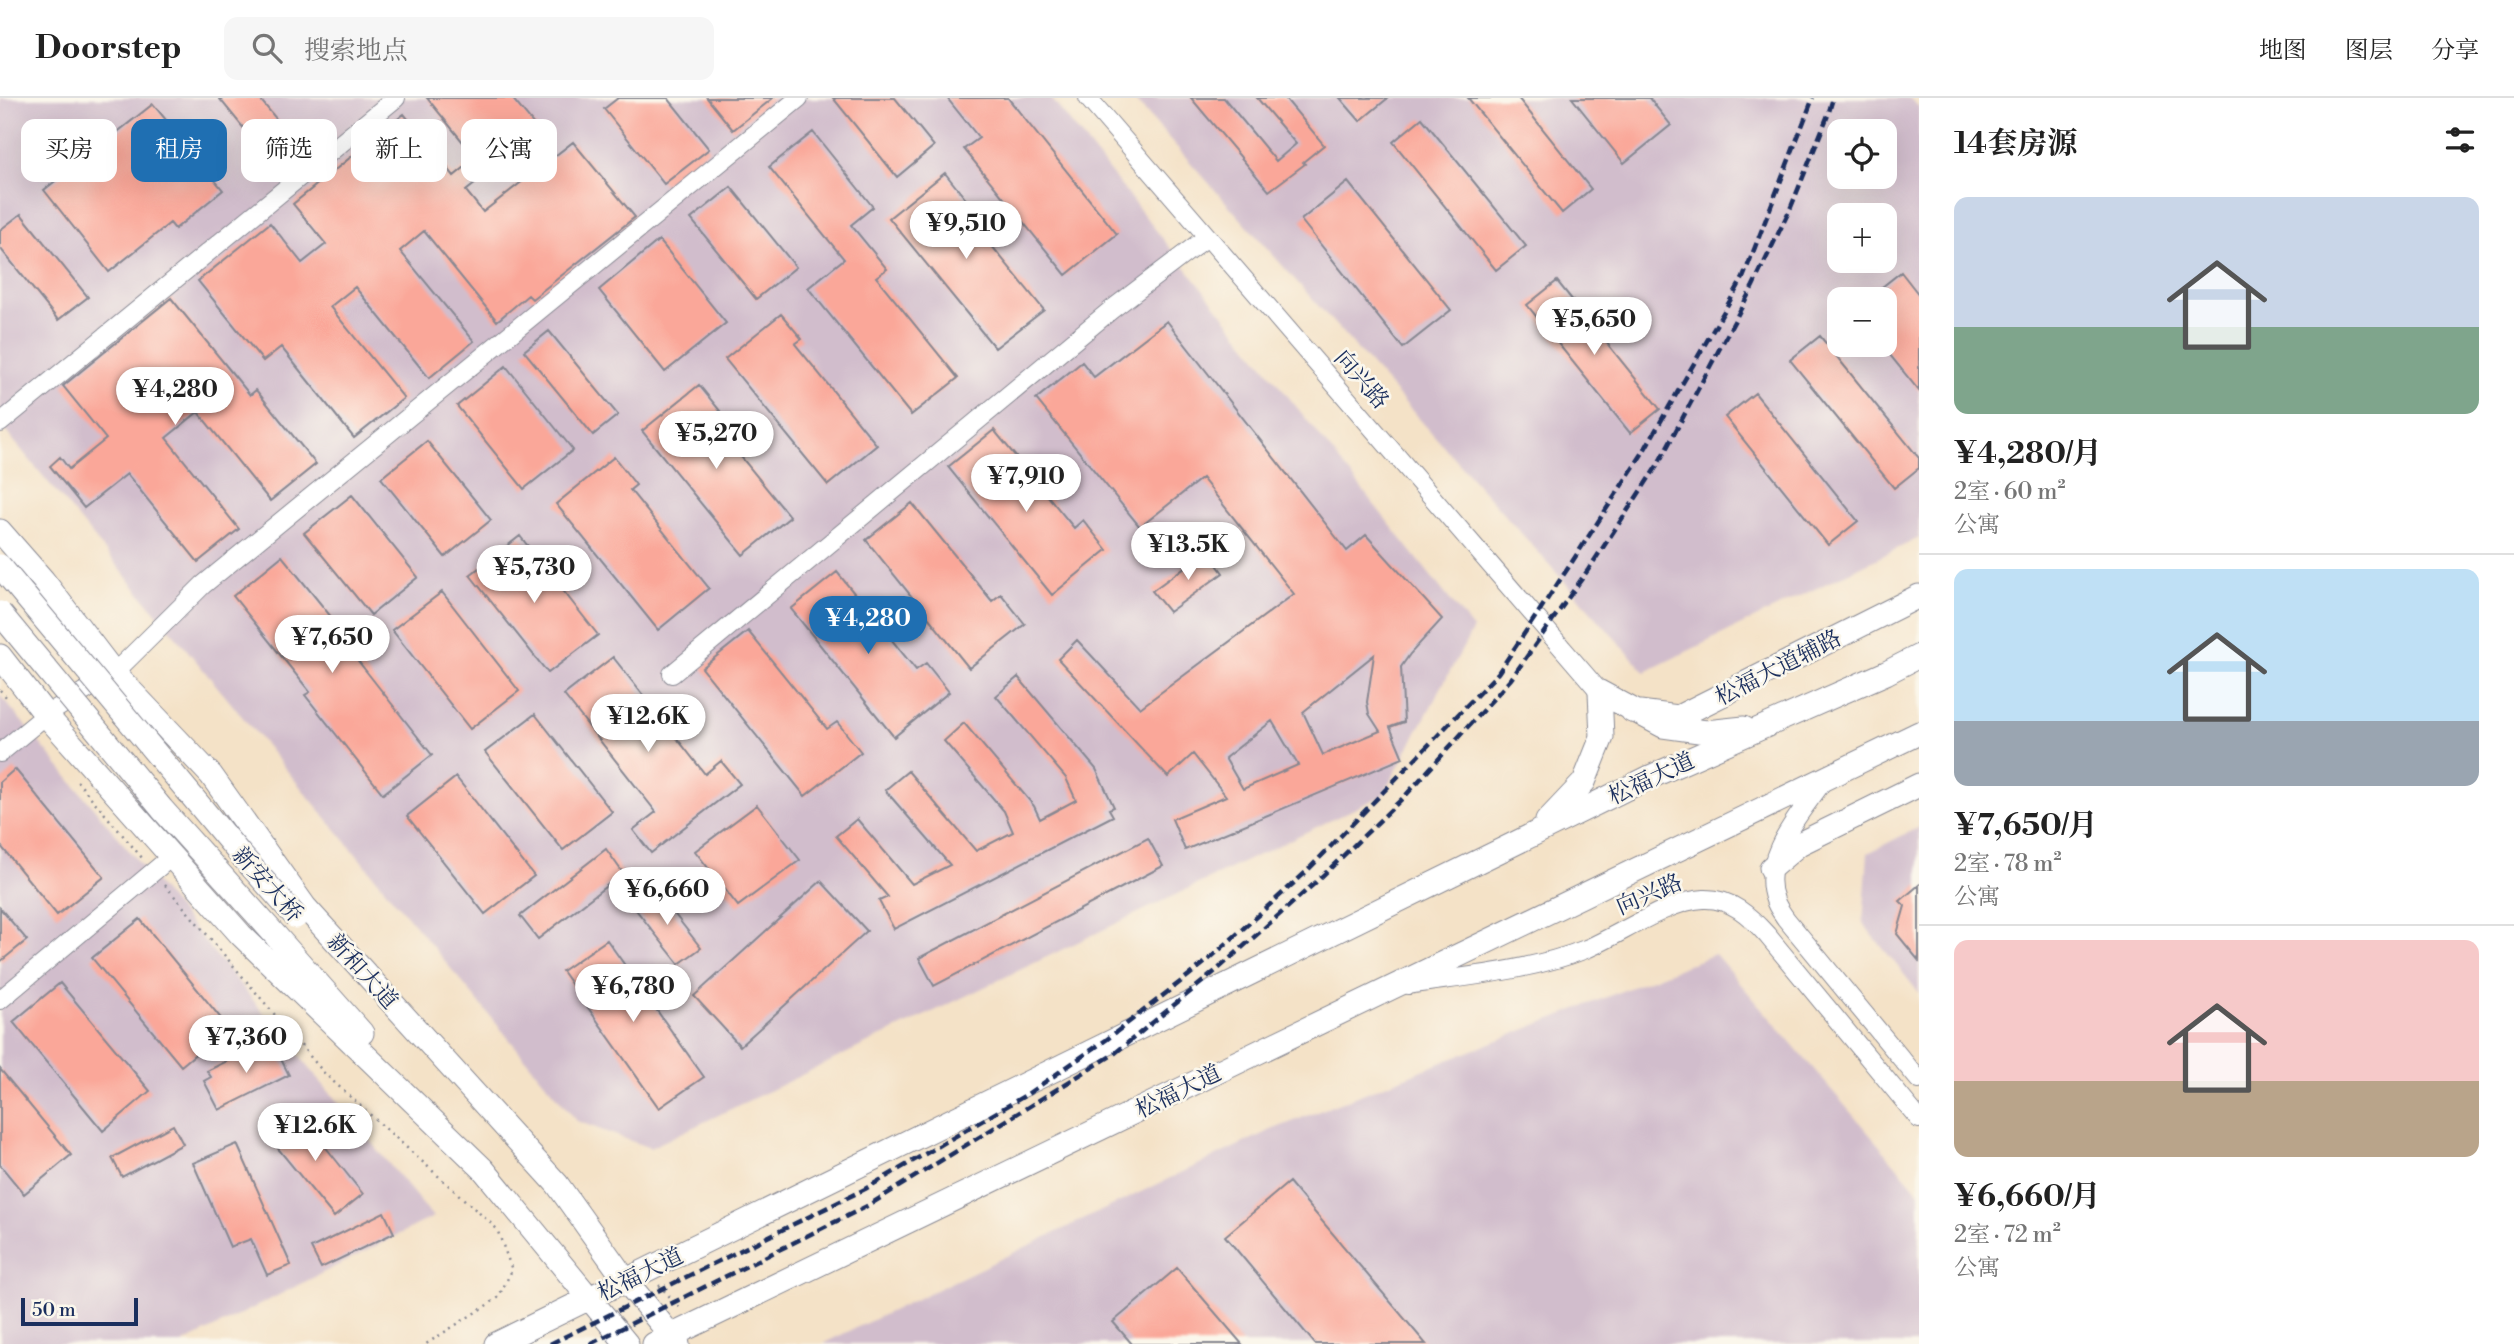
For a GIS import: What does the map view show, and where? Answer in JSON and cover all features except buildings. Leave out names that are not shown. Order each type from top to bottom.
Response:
[{"type":"main road","name":"新和大道","points":[[0,531],[43,580],[114,673],[211,775],[305,906],[557,1184],[668,1341]]},
{"type":"main road","name":"新安大桥","points":[[0,566],[296,917],[557,1184]]},
{"type":"main road","name":"松福大道辅路","points":[[1632,711],[1678,717],[1919,596]]},
{"type":"main road","name":"新安大桥","points":[[0,613],[162,809],[483,1169]]},
{"type":"main road","points":[[0,656],[162,864],[241,935],[483,1169],[627,1344]]},
{"type":"main road","name":"松福大道","points":[[496,1344],[1650,777],[1919,656]]},
{"type":"main road","name":"松福大道","points":[[1600,692],[1663,726],[1706,732],[1768,725]]},
{"type":"main road","name":"松福大道","points":[[1536,833],[1584,782],[1602,737],[1600,692]]},
{"type":"main road","name":"松福大道","points":[[668,1341],[695,1325],[1919,733]]},
{"type":"main road","points":[[1772,868],[1799,844],[1919,785]]},
{"type":"street","points":[[0,423],[396,98]]},
{"type":"street","points":[[0,753],[46,715],[114,673],[203,585],[799,98]]},
{"type":"street","name":"向兴路","points":[[1088,98],[1600,692]]},
{"type":"street","points":[[672,674],[1111,310],[1207,237]]},
{"type":"street","points":[[1826,778],[1776,851],[1771,885],[1775,901],[1786,919],[1919,1080]]},
{"type":"street","points":[[0,1000],[162,864]]},
{"type":"street","name":"向兴路","points":[[1390,988],[1542,963],[1587,948],[1693,900],[1724,901],[1739,908],[1767,934],[1919,1119]]},
{"type":"path","points":[[0,690],[8,699]]},
{"type":"path","points":[[75,779],[162,864],[325,1074],[497,1229],[513,1270],[498,1297],[426,1344]]},
{"type":"path","points":[[647,1272],[695,1325]]},
{"type":"shaded area","points":[[0,98],[1051,98],[1473,629],[1383,795],[650,1148],[577,1121],[0,424]]},
{"type":"shaded area","points":[[1133,98],[1909,98],[1919,107],[1919,538],[1645,672]]},
{"type":"shaded area","points":[[0,695],[433,1217],[182,1344],[0,1344]]},
{"type":"shaded area","points":[[1919,827],[1919,993],[1863,923],[1868,853]]},
{"type":"shaded area","points":[[1715,954],[1919,1192],[1919,1344],[822,1344],[1269,1131]]},
{"type":"railway","points":[[550,1344],[865,1189],[1026,1095],[1106,1040],[1207,961],[1305,873],[1498,673],[1570,565],[1642,454],[1743,278],[1813,98]]},
{"type":"railway","points":[[590,1344],[869,1205],[1114,1054],[1218,969],[1315,883],[1406,795],[1511,679],[1657,466],[1753,286],[1791,207],[1833,98]]}]
